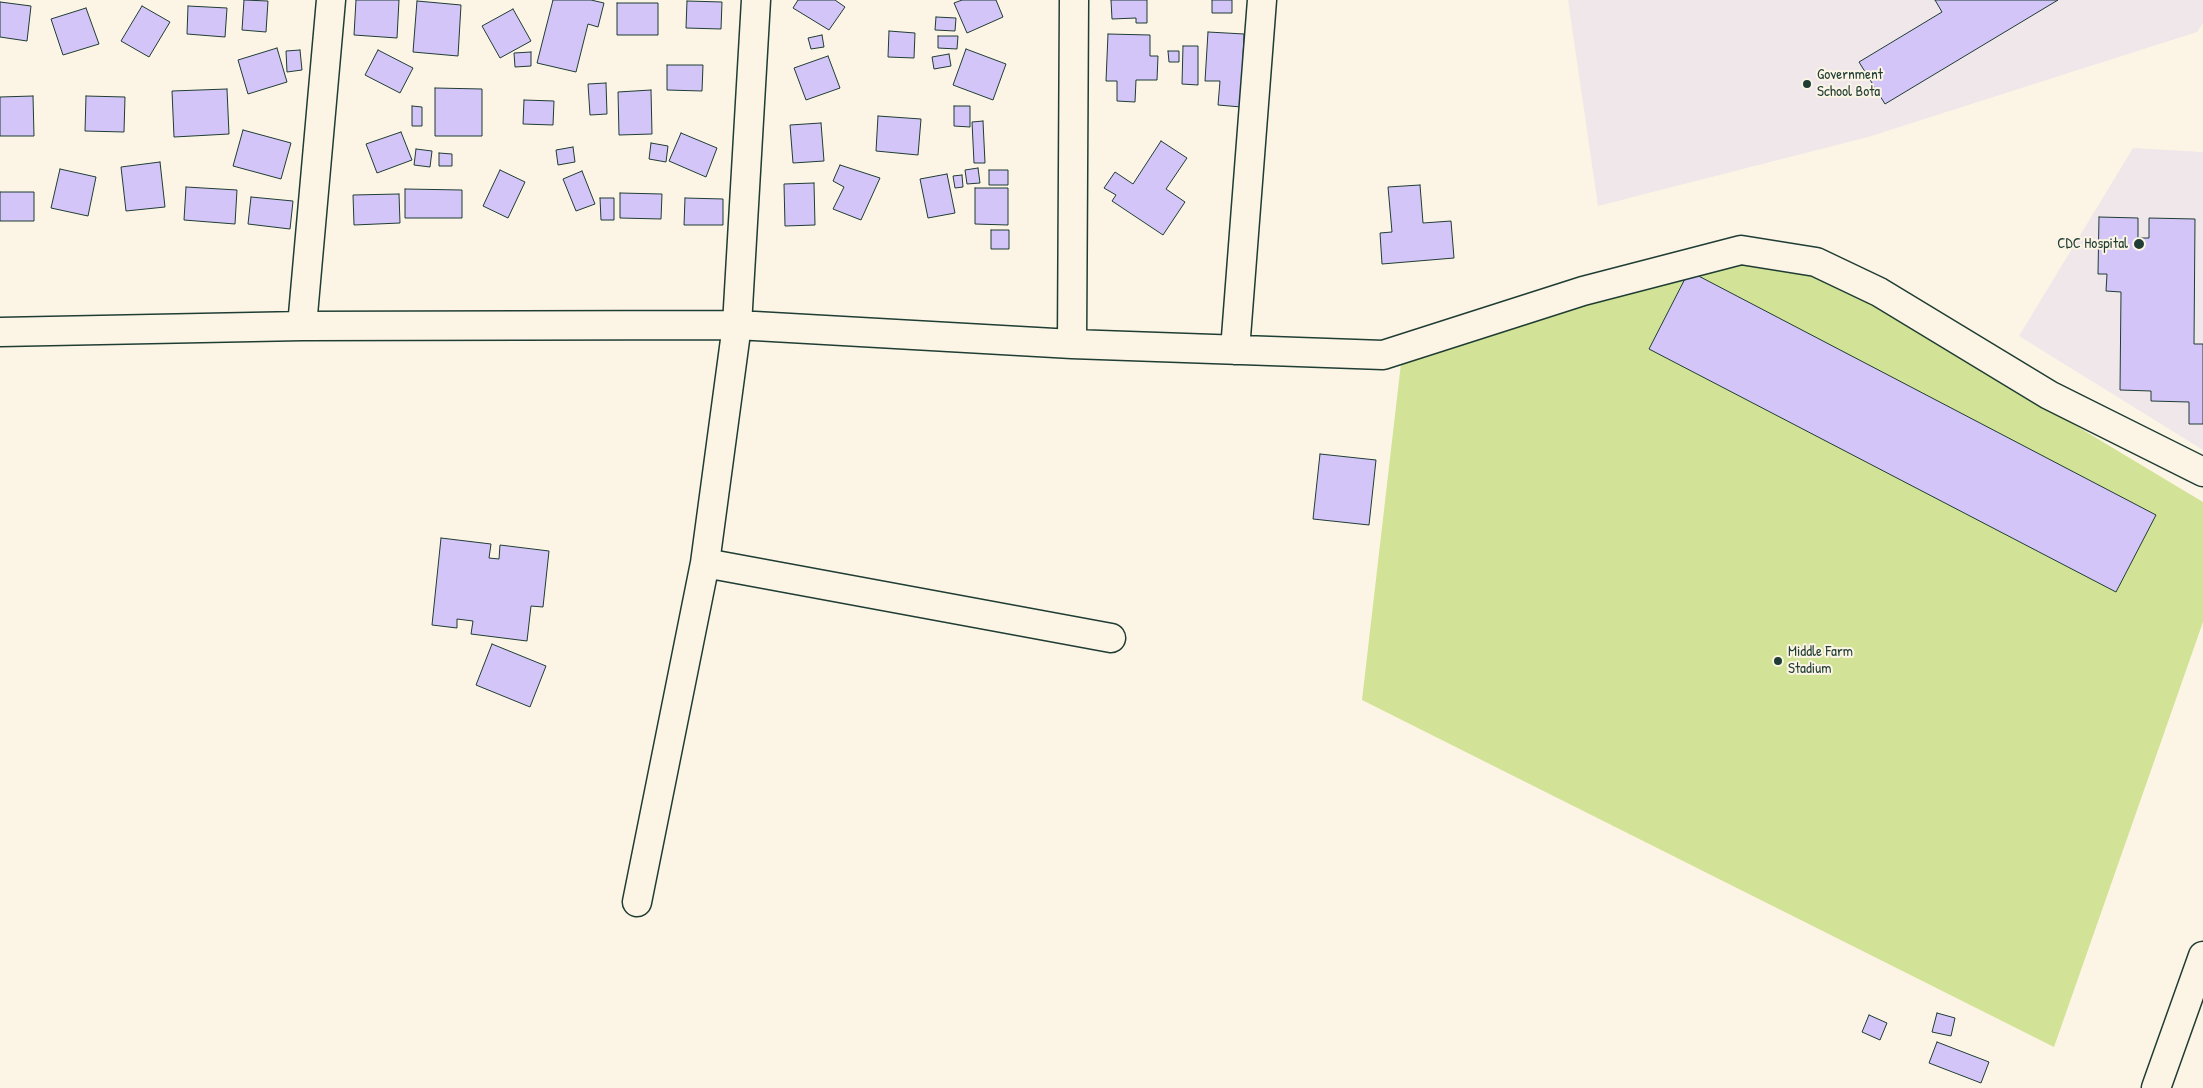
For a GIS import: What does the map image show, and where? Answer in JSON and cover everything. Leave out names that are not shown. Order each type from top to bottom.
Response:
[{"type":"street","points":[[302,326],[331,0]]},
{"type":"street","points":[[637,902],[705,563],[737,325],[756,0]]},
{"type":"street","points":[[1072,344],[1074,0]]},
{"type":"street","points":[[1235,350],[1262,0]]},
{"type":"street","points":[[0,332],[302,326],[737,325],[1072,344],[1382,355],[1583,291],[1741,250],[1816,262],[1879,292],[2049,395],[2203,472]]},
{"type":"street","points":[[705,563],[1111,638]]},
{"type":"street","points":[[2156,1088],[2203,956]]},
{"type":"shaded area","name":"Government School Bota","points":[[1568,0],[2203,0],[2203,23],[2197,32],[1868,137],[1598,206]]},
{"type":"shaded area","name":"CDC Hospital","points":[[2133,148],[2203,152],[2203,450],[2019,336]]},
{"type":"green space","name":"Middle Farm Stadium","points":[[1778,247],[2203,502],[2203,622],[2054,1047],[1362,700],[1403,346]]},
{"type":"building","points":[[244,0],[268,1],[266,32],[242,30]]},
{"type":"building","points":[[356,0],[399,0],[397,38],[354,35]]},
{"type":"building","points":[[553,0],[591,0],[604,3],[598,27],[588,24],[576,72],[537,63]]},
{"type":"building","points":[[798,0],[835,0],[845,7],[829,30],[793,8]]},
{"type":"building","points":[[962,0],[996,0],[1003,17],[967,33],[954,3]]},
{"type":"building","points":[[1111,0],[1147,0],[1147,23],[1136,23],[1136,18],[1112,19]]},
{"type":"building","points":[[1212,0],[1232,0],[1232,13],[1212,13]]},
{"type":"building","points":[[1935,0],[2058,0],[1885,104],[1859,62],[1942,12]]},
{"type":"building","points":[[417,1],[461,5],[458,56],[413,52]]},
{"type":"building","points":[[687,1],[722,2],[721,29],[686,28]]},
{"type":"building","points":[[0,2],[31,6],[27,41],[0,37]]},
{"type":"building","points":[[617,3],[658,3],[658,35],[617,35]]},
{"type":"building","points":[[142,6],[170,22],[149,57],[121,41]]},
{"type":"building","points":[[188,6],[227,8],[225,37],[187,34]]},
{"type":"building","points":[[86,8],[99,44],[63,55],[51,19]]},
{"type":"building","points":[[513,9],[531,41],[500,58],[482,26]]},
{"type":"building","points":[[936,17],[956,18],[955,31],[935,30]]},
{"type":"building","points":[[889,31],[915,33],[914,58],[888,57]]},
{"type":"building","points":[[1208,32],[1244,34],[1241,107],[1218,105],[1220,81],[1205,81]]},
{"type":"building","points":[[1108,34],[1150,35],[1150,56],[1158,56],[1157,80],[1136,80],[1135,102],[1117,101],[1117,81],[1106,81]]},
{"type":"building","points":[[822,35],[824,47],[811,49],[808,38]]},
{"type":"building","points":[[938,36],[958,36],[957,49],[938,48]]},
{"type":"building","points":[[1183,46],[1198,46],[1198,85],[1182,84]]},
{"type":"building","points":[[277,48],[287,82],[248,94],[238,60]]},
{"type":"building","points":[[966,49],[1006,64],[993,100],[953,85]]},
{"type":"building","points":[[300,50],[302,70],[287,72],[286,51]]},
{"type":"building","points":[[378,50],[413,68],[400,93],[365,75]]},
{"type":"building","points":[[1168,51],[1179,51],[1179,62],[1169,62]]},
{"type":"building","points":[[531,52],[531,66],[515,67],[514,53]]},
{"type":"building","points":[[949,54],[951,66],[934,69],[932,57]]},
{"type":"building","points":[[828,56],[840,88],[806,100],[794,68]]},
{"type":"building","points":[[667,65],[703,65],[702,91],[667,90]]},
{"type":"building","points":[[606,83],[607,114],[590,115],[588,84]]},
{"type":"building","points":[[435,88],[482,89],[482,136],[435,136]]},
{"type":"building","points":[[227,89],[229,134],[174,137],[172,91]]},
{"type":"building","points":[[651,90],[652,134],[619,135],[618,92]]},
{"type":"building","points":[[33,96],[34,136],[0,136],[0,97]]},
{"type":"building","points":[[86,96],[125,97],[124,132],[85,131]]},
{"type":"building","points":[[524,100],[554,101],[553,125],[523,124]]},
{"type":"building","points":[[412,106],[422,107],[422,126],[412,126]]},
{"type":"building","points":[[954,106],[970,106],[970,127],[954,126]]},
{"type":"building","points":[[878,116],[921,119],[918,155],[876,151]]},
{"type":"building","points":[[983,121],[985,163],[974,163],[972,122]]},
{"type":"building","points":[[821,123],[824,161],[793,163],[790,125]]},
{"type":"building","points":[[243,130],[291,143],[281,179],[233,166]]},
{"type":"building","points":[[401,132],[412,160],[377,173],[366,144]]},
{"type":"building","points":[[681,133],[717,148],[706,177],[669,161]]},
{"type":"building","points":[[1161,141],[1187,158],[1166,189],[1185,202],[1163,235],[1112,201],[1116,195],[1104,188],[1115,172],[1133,184]]},
{"type":"building","points":[[651,143],[668,146],[666,162],[649,159]]},
{"type":"building","points":[[573,147],[575,162],[558,165],[556,150]]},
{"type":"building","points":[[416,149],[432,151],[430,167],[414,165]]},
{"type":"building","points":[[439,153],[452,154],[452,166],[439,166]]},
{"type":"building","points":[[160,162],[165,207],[126,211],[121,167]]},
{"type":"building","points":[[840,165],[880,178],[861,220],[833,209],[844,187],[833,181]]},
{"type":"building","points":[[978,168],[980,183],[967,184],[965,170]]},
{"type":"building","points":[[60,169],[96,177],[88,216],[51,208]]},
{"type":"building","points":[[500,170],[525,182],[508,218],[483,206]]},
{"type":"building","points":[[989,170],[1008,170],[1008,185],[989,185]]},
{"type":"building","points":[[582,171],[595,204],[576,211],[563,179]]},
{"type":"building","points":[[947,174],[955,213],[928,218],[920,179]]},
{"type":"building","points":[[962,175],[963,187],[955,188],[953,176]]},
{"type":"building","points":[[814,183],[815,225],[785,226],[784,184]]},
{"type":"building","points":[[1420,185],[1423,223],[1451,221],[1454,258],[1382,264],[1380,233],[1392,232],[1388,187]]},
{"type":"building","points":[[186,187],[237,190],[235,224],[184,220]]},
{"type":"building","points":[[975,188],[1008,188],[1008,225],[975,224]]},
{"type":"building","points":[[405,189],[462,190],[462,218],[405,218]]},
{"type":"building","points":[[0,192],[34,192],[34,221],[0,221]]},
{"type":"building","points":[[620,193],[662,194],[661,219],[620,218]]},
{"type":"building","points":[[399,194],[400,223],[354,225],[353,195]]},
{"type":"building","points":[[251,197],[293,201],[290,229],[248,224]]},
{"type":"building","points":[[600,198],[614,198],[614,220],[601,220]]},
{"type":"building","points":[[685,198],[723,199],[723,225],[684,225]]},
{"type":"building","points":[[2099,217],[2138,218],[2138,238],[2149,238],[2149,218],[2195,219],[2194,344],[2203,344],[2203,424],[2189,424],[2189,402],[2151,401],[2151,391],[2120,390],[2121,292],[2106,291],[2107,274],[2098,274]]},
{"type":"building","points":[[991,230],[1009,230],[1009,249],[991,249]]},
{"type":"building","points":[[1689,271],[2156,515],[2116,592],[1649,349]]},
{"type":"building","points":[[1320,454],[1376,460],[1369,525],[1313,519]]},
{"type":"building","points":[[441,538],[491,544],[489,558],[499,559],[500,545],[549,551],[543,607],[531,606],[527,641],[471,634],[473,621],[457,619],[457,628],[432,625]]},
{"type":"building","points":[[492,644],[546,666],[530,707],[476,685]]},
{"type":"building","points":[[1937,1013],[1955,1018],[1951,1036],[1932,1032]]},
{"type":"building","points":[[1869,1015],[1887,1023],[1880,1040],[1862,1032]]},
{"type":"building","points":[[1937,1042],[1989,1062],[1981,1083],[1929,1063]]},
{"type":"place","name":"Government School Bota","points":[[1807,84]]},
{"type":"place","name":"CDC Hospital","points":[[2139,244]]},
{"type":"place","name":"Middle Farm Stadium","points":[[1778,661]]}]
